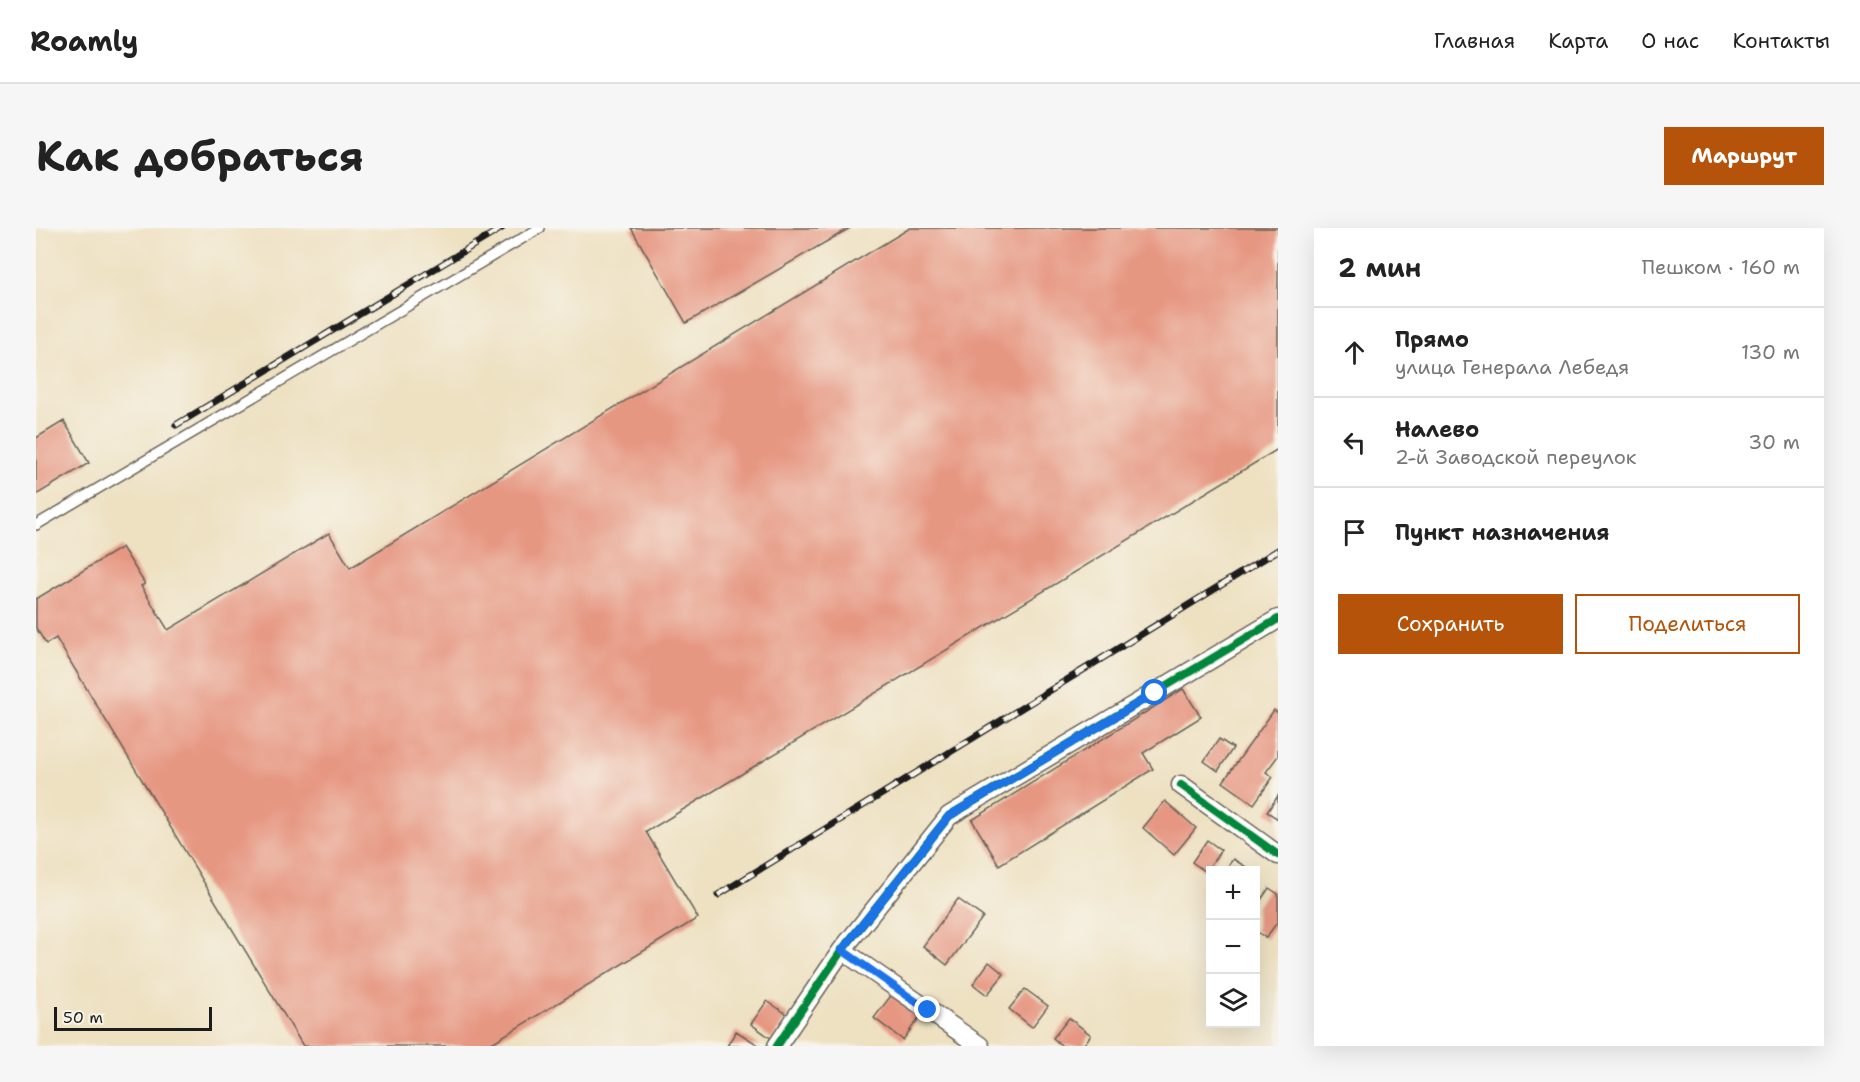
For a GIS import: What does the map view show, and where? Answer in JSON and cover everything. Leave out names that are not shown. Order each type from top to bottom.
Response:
[{"type":"street","points":[[777,1046],[842,950],[949,816],[1278,619]]},
{"type":"street","points":[[1181,784],[1278,855]]},
{"type":"street","points":[[842,950],[981,1046]]},
{"type":"lane","points":[[36,525],[540,228]]},
{"type":"building","points":[[631,228],[850,228],[686,323]]},
{"type":"building","points":[[910,228],[1278,228],[1278,449],[646,832],[698,918],[487,1046],[303,1046],[56,638],[46,644],[36,628],[36,599],[122,547],[145,584],[141,586],[168,630],[329,533],[350,568]]},
{"type":"building","points":[[64,421],[89,463],[36,495],[36,438]]},
{"type":"building","points":[[1183,689],[1201,717],[1143,753],[1153,769],[999,865],[972,820]]},
{"type":"building","points":[[1274,710],[1278,713],[1278,756],[1266,772],[1273,777],[1254,804],[1223,782]]},
{"type":"building","points":[[1219,739],[1233,748],[1218,771],[1204,761]]},
{"type":"building","points":[[1278,796],[1278,819],[1267,812]]},
{"type":"building","points":[[1165,801],[1196,828],[1174,855],[1143,828]]},
{"type":"building","points":[[1207,840],[1221,850],[1210,866],[1206,866],[1206,872],[1192,862]]},
{"type":"building","points":[[1233,859],[1244,866],[1228,866]]},
{"type":"building","points":[[1269,888],[1278,894],[1278,921],[1266,938],[1260,934],[1260,901]]},
{"type":"building","points":[[958,899],[983,917],[947,965],[923,946]]},
{"type":"building","points":[[989,962],[1004,974],[987,995],[973,984]]},
{"type":"building","points":[[1025,989],[1048,1006],[1032,1027],[1009,1009]]},
{"type":"building","points":[[893,993],[921,1015],[903,1040],[874,1018]]},
{"type":"building","points":[[767,1001],[788,1015],[772,1039],[751,1024]]},
{"type":"building","points":[[1069,1018],[1091,1035],[1083,1046],[1062,1046],[1053,1038]]},
{"type":"building","points":[[736,1031],[760,1046],[727,1046]]},
{"type":"railway","points":[[176,425],[502,228]]},
{"type":"railway","points":[[718,895],[1278,550]]},
{"type":"cycle path","points":[[777,1046],[842,950],[949,816],[1278,619]]},
{"type":"cycle path","points":[[1181,785],[1278,855]]},
{"type":"route","points":[[928,1010],[842,950],[949,816],[1155,693]]}]
